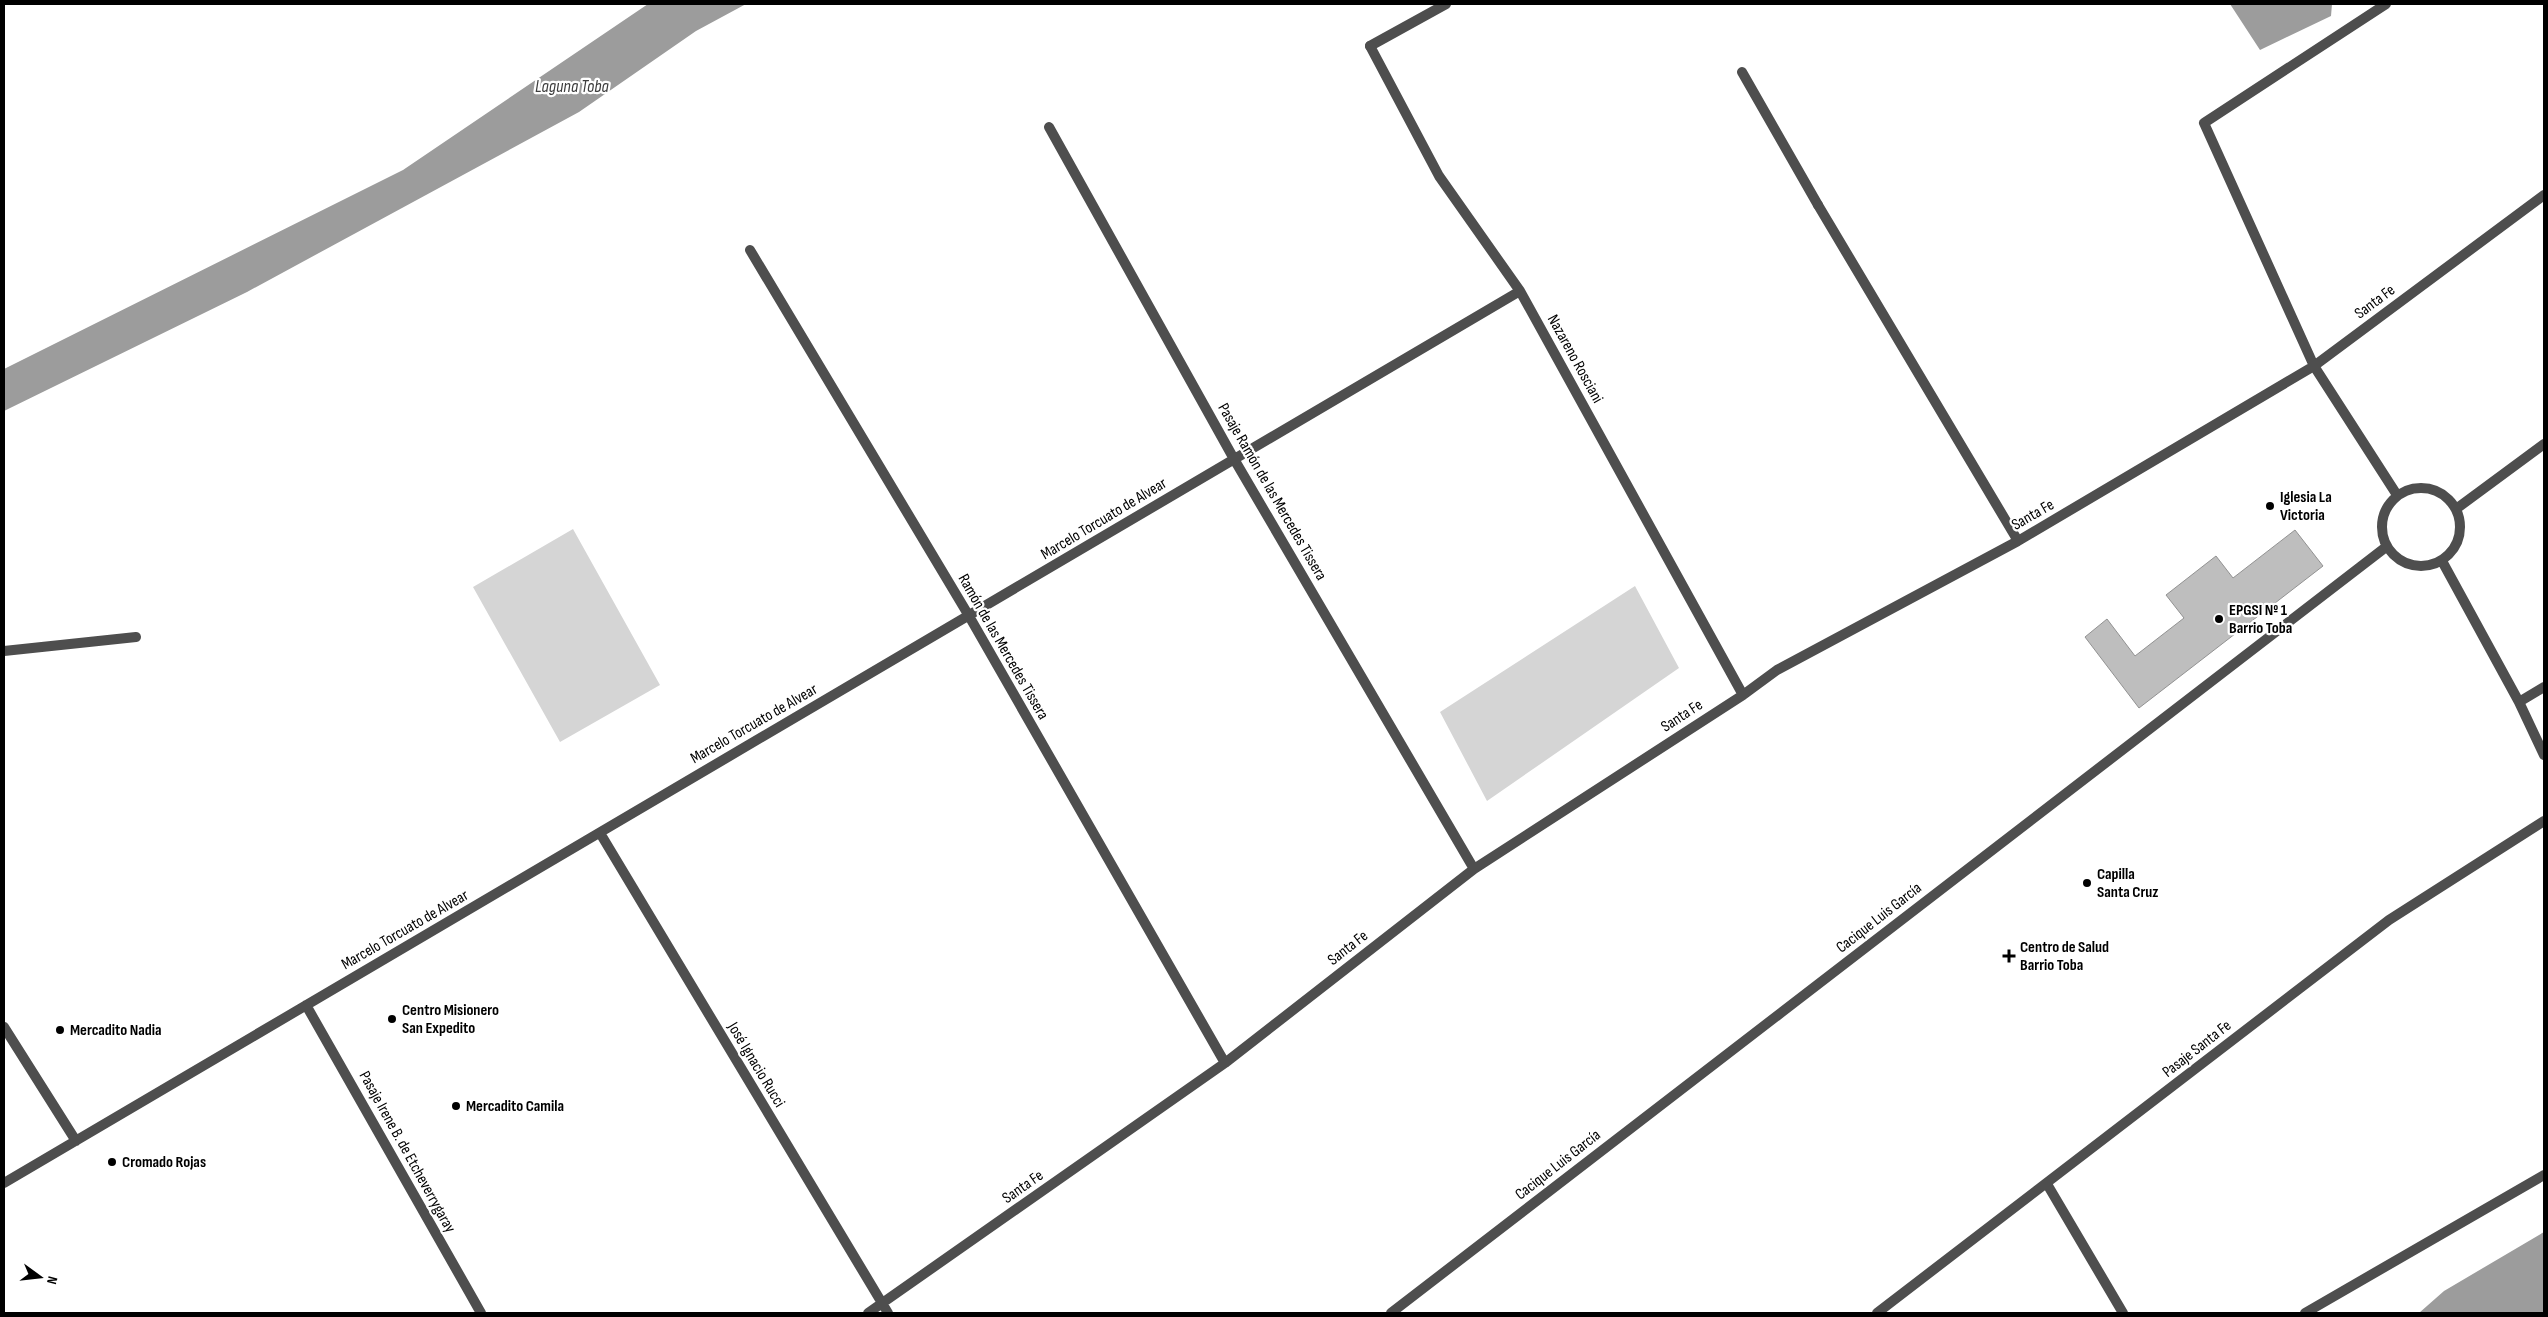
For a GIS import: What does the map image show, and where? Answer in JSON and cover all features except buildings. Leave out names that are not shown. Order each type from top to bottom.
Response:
[{"type":"street","name":"Nazareno Rosciani","points":[[1446,4],[1370,46],[1439,176],[1520,292],[1744,694]]},
{"type":"street","points":[[2386,4],[2204,123],[2314,366],[2397,495]]},
{"type":"street","points":[[1742,72],[1818,205],[2018,541]]},
{"type":"street","name":"Pasaje Ramón de las Mercedes Tissera","points":[[1049,127],[1234,459],[1474,868]]},
{"type":"street","name":"Santa Fe","points":[[868,1313],[885,1309],[1225,1062],[1474,868],[1744,694],[1777,670],[2018,541],[2314,366],[2544,195]]},
{"type":"street","name":"Ramón de las Mercedes Tissera","points":[[750,250],[969,616],[1225,1062]]},
{"type":"street","name":"Marcelo Torcuato de Alvear","points":[[4,1183],[1520,292]]},
{"type":"street","points":[[2456,509],[2544,444]]},
{"type":"street","points":[[2418,487],[2440,492],[2456,509],[2460,527],[2458,537],[2455,546],[2442,561],[2422,567],[2415,566],[2401,562],[2386,547],[2381,519],[2397,495],[2418,487]]},
{"type":"street","name":"Cacique Luis García","points":[[1390,1313],[2386,547]]},
{"type":"street","points":[[2442,561],[2519,702],[2544,755]]},
{"type":"street","points":[[4,651],[136,637]]},
{"type":"street","points":[[2519,702],[2544,687]]},
{"type":"street","name":"Pasaje Santa Fe","points":[[1877,1313],[2389,920],[2544,821]]},
{"type":"street","name":"José Ignacio Rucci","points":[[600,833],[885,1309]]},
{"type":"street","name":"Pasaje Irene B. de Etcheverrygaray","points":[[306,1005],[481,1313]]},
{"type":"street","points":[[4,1027],[76,1140]]},
{"type":"street","points":[[2305,1313],[2544,1175]]},
{"type":"street","points":[[2047,1184],[2123,1313]]},
{"type":"shaded area","points":[[573,529],[660,685],[560,742],[473,587]]},
{"type":"shaded area","points":[[1635,586],[1679,668],[1487,801],[1440,712]]},
{"type":"water","name":"Laguna Toba","points":[[648,4],[746,4],[696,31],[579,112],[247,292],[4,411],[4,369],[403,170]]},
{"type":"water","points":[[2230,4],[2332,4],[2331,16],[2260,50]]},
{"type":"water","points":[[2544,1232],[2544,1313],[2419,1313],[2444,1291]]},
{"type":"place","name":"Iglesia La Victoria","points":[[2270,506]]},
{"type":"place","name":"EPGSI Nº 1 Barrio Toba","points":[[2219,619]]},
{"type":"place","name":"Capilla Santa Cruz","points":[[2087,883]]},
{"type":"place","name":"Centro de Salud Barrio Toba","points":[[2009,956]]},
{"type":"place","name":"Centro Misionero San Expedito","points":[[392,1019]]},
{"type":"place","name":"Mercadito Nadia","points":[[60,1030]]},
{"type":"place","name":"Mercadito Camila","points":[[456,1106]]},
{"type":"place","name":"Cromado Rojas","points":[[112,1162]]}]
